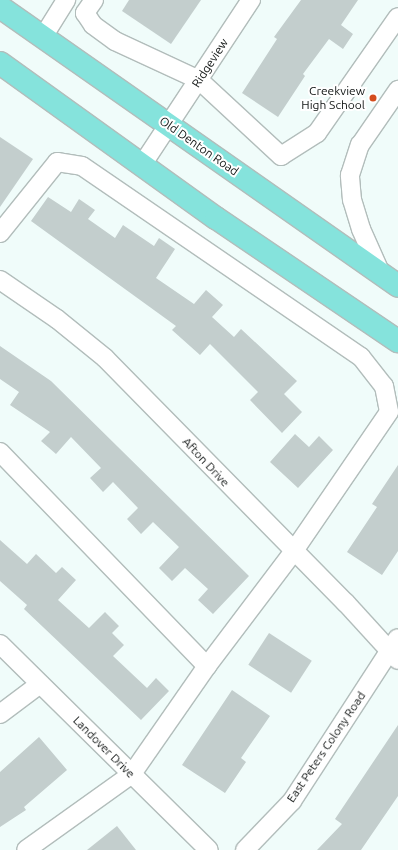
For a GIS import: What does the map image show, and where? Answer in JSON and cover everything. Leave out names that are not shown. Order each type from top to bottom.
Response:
[{"type":"main road","name":"Old Denton Road","points":[[0,7],[398,286]]},
{"type":"main road","points":[[0,63],[142,165],[398,341]]},
{"type":"street","points":[[43,37],[66,0]]},
{"type":"street","points":[[94,0],[85,13],[93,25],[115,41],[199,80],[281,156],[317,134],[398,17]]},
{"type":"street","name":"Ridgeview","points":[[142,165],[251,0]]},
{"type":"street","points":[[381,274],[361,229],[352,200],[350,175],[360,145],[398,90]]},
{"type":"street","points":[[0,233],[57,162],[82,166],[360,357],[384,386],[389,412],[294,551],[207,666],[132,774],[26,850]]},
{"type":"street","name":"Afton Drive","points":[[0,280],[105,358],[294,551],[395,649]]},
{"type":"street","points":[[0,452],[207,666]]},
{"type":"street","name":"Landover Drive","points":[[0,644],[209,850]]},
{"type":"street","name":"East Peters Colony Road","points":[[245,850],[292,801],[395,649]]},
{"type":"street","points":[[0,714],[40,684]]},
{"type":"building","points":[[129,0],[201,0],[171,44],[122,11]]},
{"type":"building","points":[[301,0],[358,0],[341,25],[353,34],[343,49],[329,39],[303,74],[305,76],[278,117],[242,93],[277,39],[274,37]]},
{"type":"building","points":[[0,137],[33,159],[0,207]]},
{"type":"building","points":[[48,197],[71,212],[79,199],[95,210],[88,219],[115,238],[123,225],[154,246],[159,238],[175,249],[156,278],[194,304],[206,290],[223,305],[212,317],[234,337],[241,329],[297,381],[284,394],[302,412],[282,433],[250,400],[258,392],[210,344],[200,355],[172,330],[176,326],[31,221]]},
{"type":"building","points":[[0,346],[51,381],[249,576],[213,614],[198,600],[208,589],[185,568],[172,581],[159,568],[179,547],[153,522],[141,534],[127,519],[138,508],[113,482],[103,492],[90,478],[101,468],[71,437],[56,454],[41,441],[50,432],[10,405],[19,392],[0,379]]},
{"type":"building","points":[[295,434],[309,447],[319,436],[333,450],[298,488],[270,462]]},
{"type":"building","points":[[398,465],[398,551],[382,575],[347,552],[377,507],[372,504]]},
{"type":"building","points":[[0,540],[27,564],[36,554],[56,573],[62,567],[76,580],[58,600],[89,628],[105,612],[119,626],[112,633],[124,645],[113,656],[147,688],[156,678],[169,691],[141,720],[24,609],[27,605],[0,581]]},
{"type":"building","points":[[269,633],[312,661],[291,693],[248,665]]},
{"type":"building","points":[[232,690],[270,716],[241,758],[246,762],[225,793],[182,765]]},
{"type":"building","points":[[398,725],[398,796],[361,850],[317,850],[342,824],[335,819]]},
{"type":"building","points":[[39,737],[67,770],[24,807],[26,810],[0,827],[0,772]]},
{"type":"building","points":[[117,826],[136,850],[87,850]]},
{"type":"place","name":"Creekview High School","points":[[373,98]]}]
